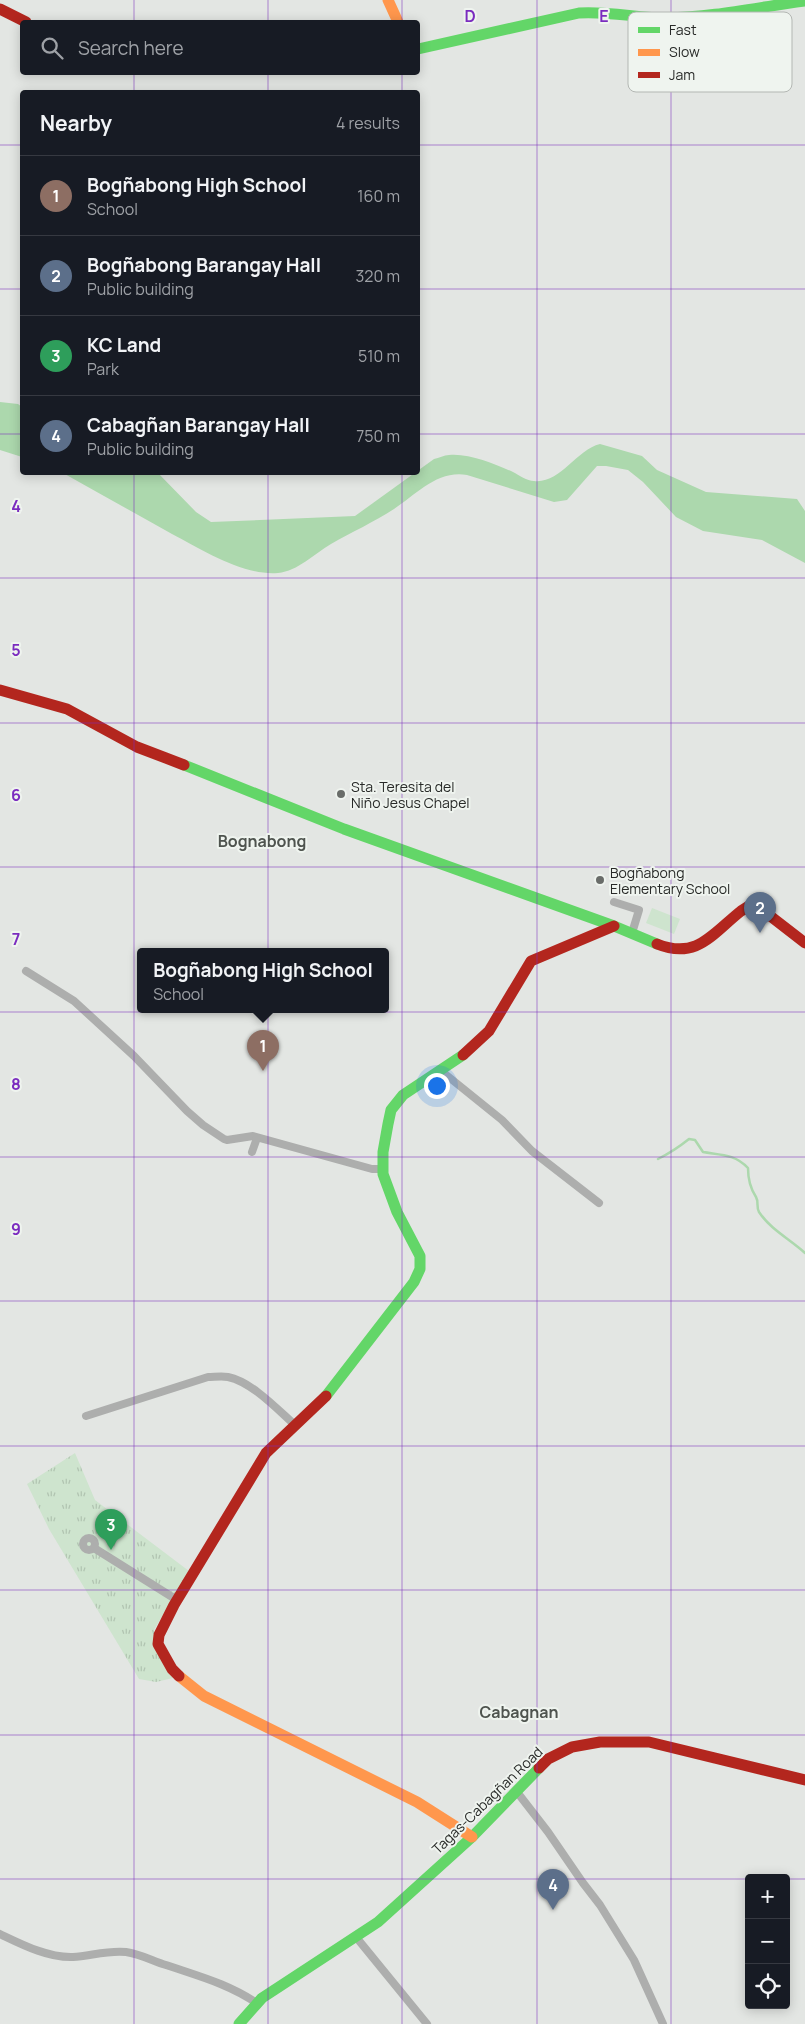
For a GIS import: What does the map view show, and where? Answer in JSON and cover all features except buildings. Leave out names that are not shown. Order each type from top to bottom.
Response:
[{"type":"street","points":[[388,0],[397,20]]},
{"type":"street","points":[[732,12],[805,1]]},
{"type":"street","points":[[0,8],[22,20]]},
{"type":"street","points":[[420,49],[578,13],[595,12],[628,15]]},
{"type":"street","points":[[0,690],[67,709],[137,747],[245,788],[344,829],[614,926],[668,948],[689,950],[703,943],[741,911],[749,906],[756,905],[805,943]]},
{"type":"street","points":[[614,902],[639,910],[632,934]]},
{"type":"street","points":[[472,1837],[417,1802],[204,1696],[182,1680],[172,1669],[158,1644],[159,1635],[177,1600],[266,1453],[326,1396],[348,1369],[390,1310],[414,1282],[421,1269],[422,1258],[402,1222],[382,1169],[388,1122],[392,1107],[418,1084],[466,1053],[486,1037],[495,1026],[531,960],[614,926]]},
{"type":"street","points":[[26,971],[74,1001],[134,1056],[173,1099],[203,1125],[227,1140],[245,1136],[257,1138],[372,1169],[382,1169]]},
{"type":"street","points":[[440,1070],[502,1120],[532,1151],[599,1203]]},
{"type":"street","points":[[252,1152],[257,1138]]},
{"type":"street","points":[[86,1416],[208,1377],[228,1377],[244,1384],[263,1397],[294,1425]]},
{"type":"street","points":[[94,1548],[177,1600]]},
{"type":"street","name":"Tagas-Cabagñan Road","points":[[238,2024],[258,2004],[286,1981],[378,1922],[472,1837],[548,1759],[572,1747],[600,1742],[649,1742],[805,1780]]},
{"type":"street","points":[[517,1792],[600,1904],[634,1960],[663,2024]]},
{"type":"street","points":[[0,1934],[41,1951],[56,1955],[70,1957],[116,1952],[138,1954],[222,1984],[242,1993],[258,2004]]},
{"type":"street","points":[[356,1937],[427,2024]]},
{"type":"green space","points":[[652,908],[680,919],[674,934],[646,923]]},
{"type":"green space","points":[[75,1453],[95,1500],[189,1571],[154,1630],[155,1649],[173,1678],[156,1682],[139,1679],[49,1529],[27,1484]]},
{"type":"shaded area","points":[[0,402],[18,404],[20,406],[20,456],[0,450]]},
{"type":"shaded area","points":[[600,444],[642,456],[657,470],[706,492],[797,499],[805,511],[805,563],[762,540],[703,531],[676,517],[643,482],[628,470],[597,466],[567,500],[554,502],[467,475],[456,474],[446,476],[428,484],[394,509],[331,544],[299,566],[285,572],[265,573],[224,561],[67,475],[160,475],[196,512],[211,522],[355,516],[412,475],[420,475],[420,469],[434,459],[443,456],[473,457],[513,472],[523,478],[543,481],[560,472],[591,447]]},
{"type":"waterway","points":[[658,1159],[689,1139],[695,1140],[703,1152],[727,1156],[743,1163],[748,1168],[748,1176],[757,1199],[759,1212],[775,1229],[805,1253]]},
{"type":"traffic: fast","points":[[732,12],[805,1]]},
{"type":"traffic: fast","points":[[420,49],[579,13],[628,15]]},
{"type":"traffic: fast","points":[[184,765],[344,829],[614,926],[657,944]]},
{"type":"traffic: fast","points":[[326,1396],[414,1282],[420,1269],[420,1256],[397,1212],[383,1174],[383,1152],[391,1110],[403,1095],[463,1055]]},
{"type":"traffic: fast","points":[[239,2024],[262,1998],[378,1922],[472,1837],[539,1768]]},
{"type":"traffic: slow","points":[[388,0],[397,20]]},
{"type":"traffic: slow","points":[[179,1676],[204,1696],[417,1802],[472,1837]]},
{"type":"traffic: jam","points":[[0,9],[22,20]]},
{"type":"traffic: jam","points":[[0,690],[67,709],[137,747],[184,765]]},
{"type":"traffic: jam","points":[[657,944],[683,949],[694,947],[712,936],[741,911],[749,906],[756,905],[805,943]]},
{"type":"traffic: jam","points":[[463,1055],[489,1031],[531,961],[614,926]]},
{"type":"traffic: jam","points":[[179,1676],[172,1669],[158,1644],[159,1635],[174,1605],[266,1453],[326,1396]]},
{"type":"traffic: jam","points":[[539,1768],[548,1759],[572,1747],[600,1742],[649,1742],[805,1780]]},
{"type":"place","name":"Sta. Teresita del Niño Jesus Chapel","points":[[341,794]]},
{"type":"place","name":"Bogñabong Elementary School","points":[[600,880]]},
{"type":"place","name":"Bogñabong Barangay Hall","points":[[760,933]]},
{"type":"place","name":"Bogñabong High School","points":[[263,1071]]},
{"type":"place","name":"KC Land","points":[[111,1550]]},
{"type":"place","name":"Cabagñan Barangay Hall","points":[[553,1910]]},
{"type":"district","name":"Bognabong","points":[[262,841]]},
{"type":"district","name":"Cabagnan","points":[[519,1712]]}]
